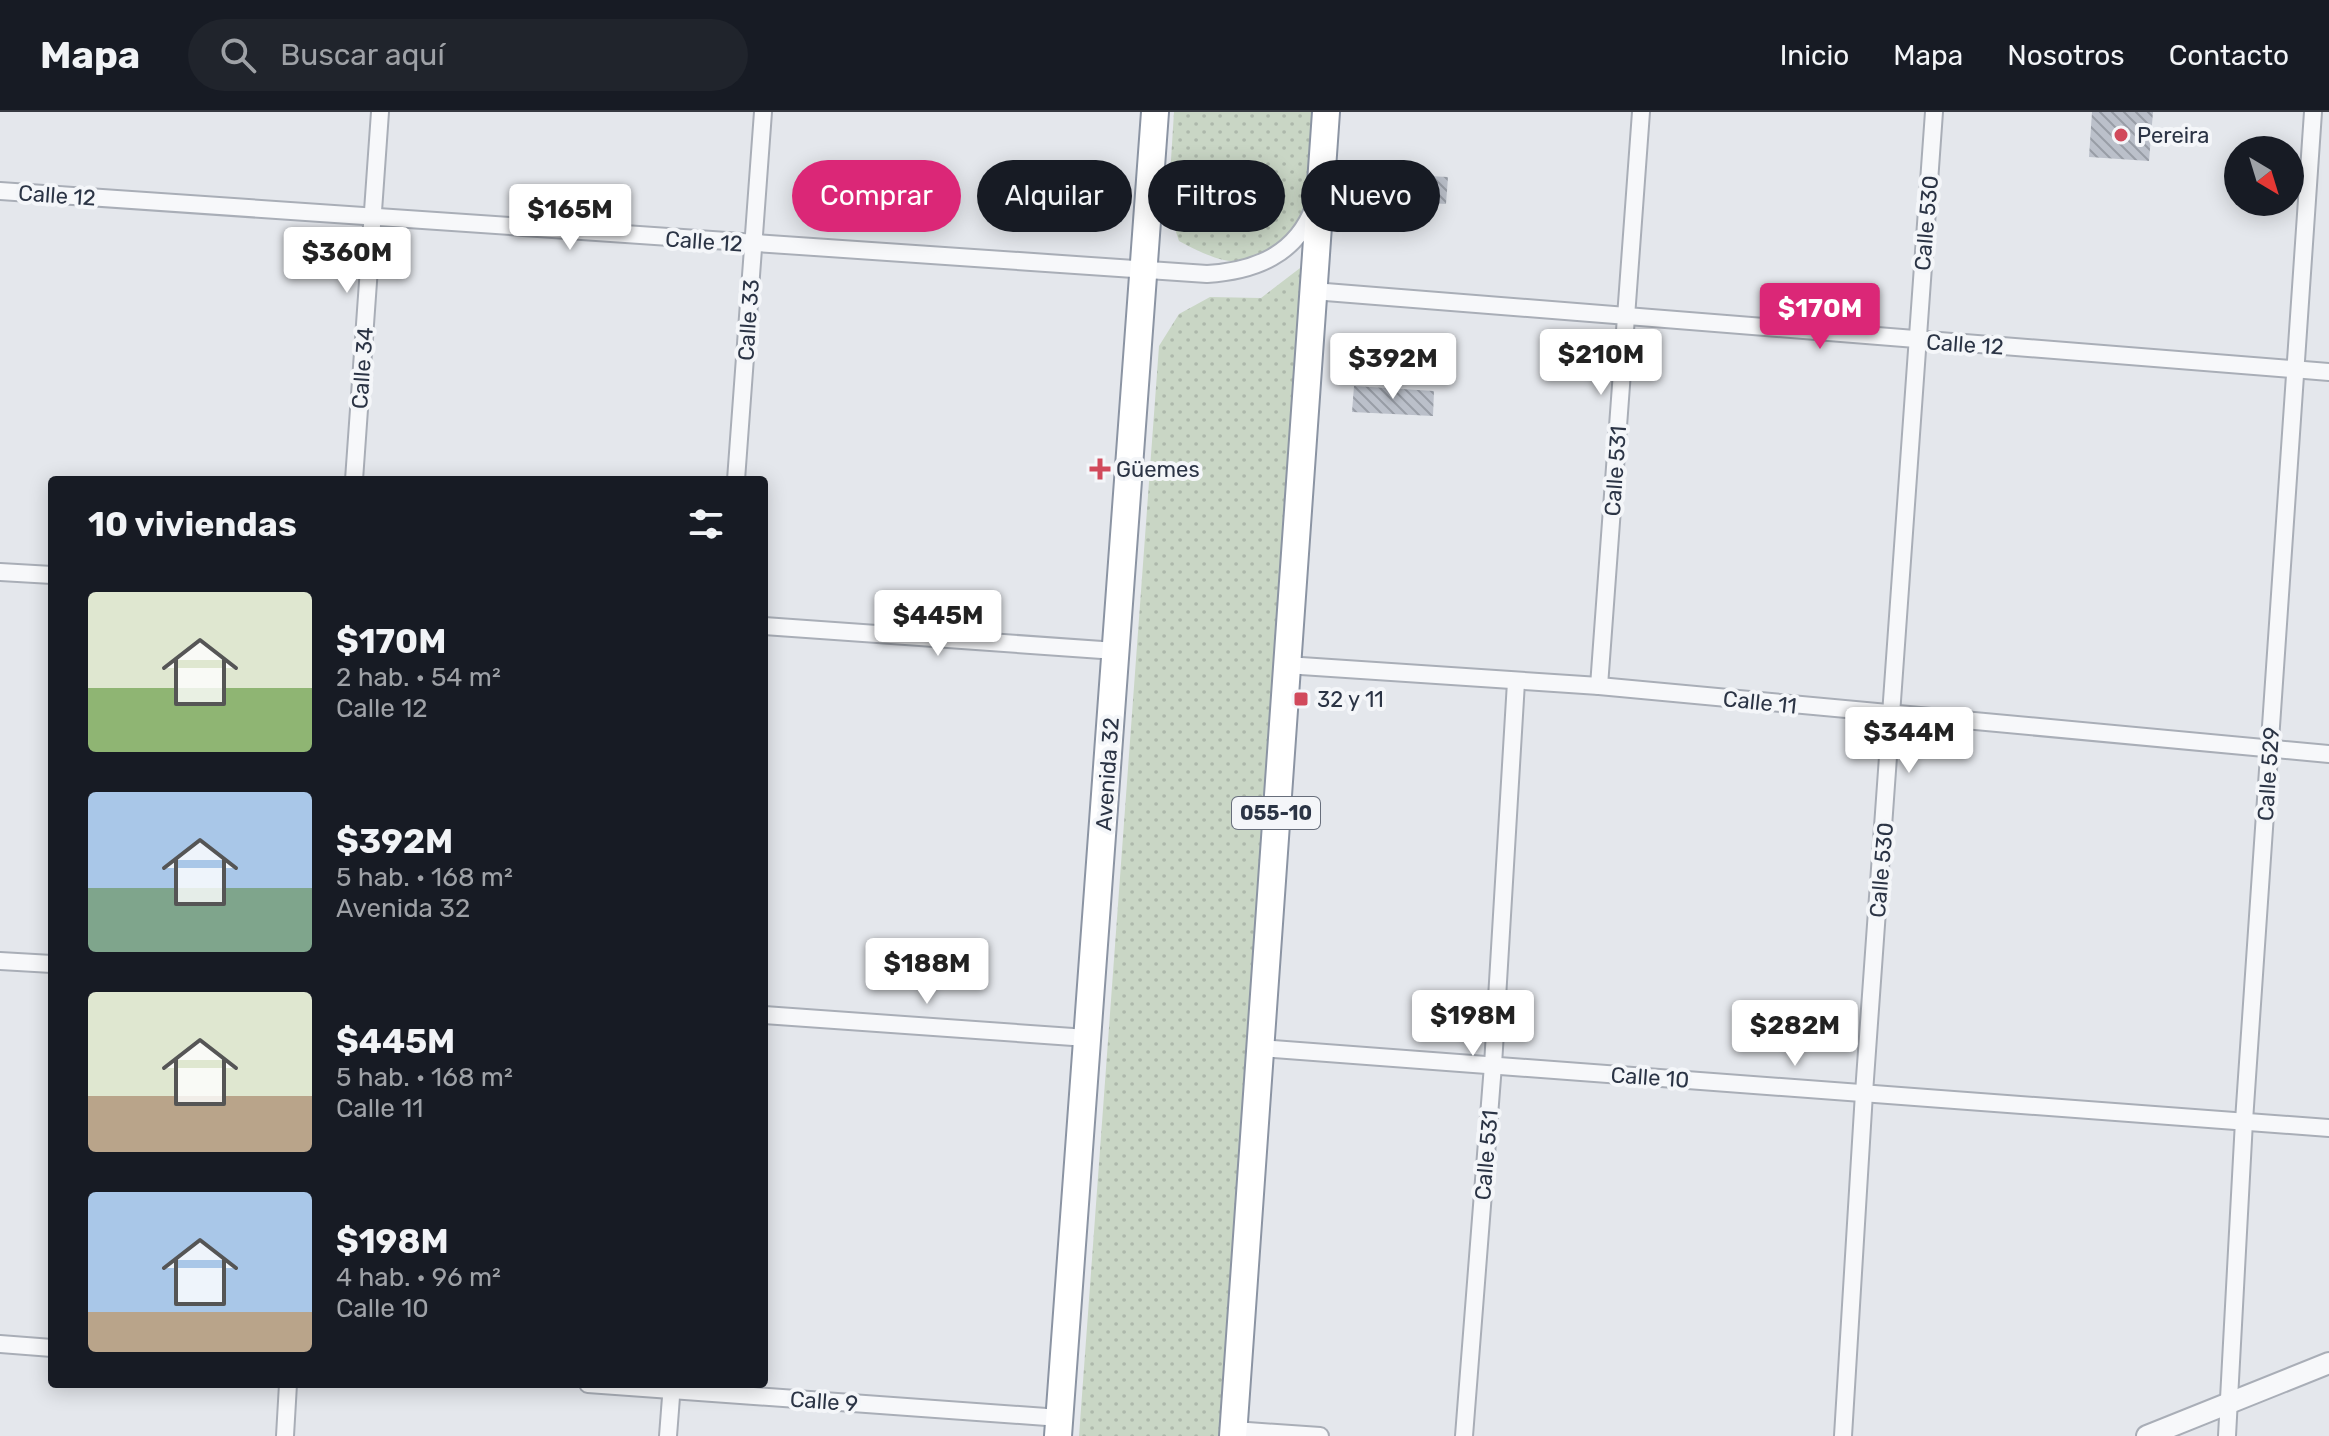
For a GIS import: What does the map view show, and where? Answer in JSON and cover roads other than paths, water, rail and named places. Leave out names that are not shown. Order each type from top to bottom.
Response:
[{"type":"highway","name":"Avenida 32","points":[[1059,1427],[1155,112]]},
{"type":"highway","name":"055-10","points":[[1322,160],[1326,112]]},
{"type":"highway","name":"055-10","points":[[1233,1433],[1317,232]]},
{"type":"street","name":"Calle 34","points":[[354,476],[380,112]]},
{"type":"street","name":"Calle 33","points":[[736,476],[763,112]]},
{"type":"street","name":"Calle 531","points":[[1599,686],[1641,112]]},
{"type":"street","name":"Calle 530","points":[[1843,1436],[1864,1093],[1894,715],[1916,340],[1934,112]]},
{"type":"street","name":"Calle 529","points":[[2227,1436],[2244,1121],[2313,112]]},
{"type":"street","name":"Calle 12","points":[[0,191],[1207,274],[1258,265],[1297,239],[1301,231]]},
{"type":"street","name":"Calle 12","points":[[1313,291],[2329,372]]},
{"type":"street","points":[[0,572],[48,575]]},
{"type":"street","points":[[768,626],[1116,651]]},
{"type":"street","name":"Calle 11","points":[[1286,665],[1599,686],[2329,754]]},
{"type":"street","name":"Calle 531","points":[[1464,1436],[1493,1065],[1516,682]]},
{"type":"street","points":[[0,961],[48,964]]},
{"type":"street","points":[[768,1015],[1087,1038]]},
{"type":"street","name":"Calle 10","points":[[1259,1048],[2329,1128]]},
{"type":"street","points":[[0,1344],[48,1348]]},
{"type":"street","points":[[2147,1436],[2329,1363]]},
{"type":"street","points":[[285,1436],[288,1388]]},
{"type":"street","points":[[668,1436],[671,1388]]},
{"type":"street","name":"Calle 9","points":[[681,1388],[1059,1427]]},
{"type":"street","points":[[1233,1433],[1320,1436]]},
{"type":"place","name":"Pereira","points":[[2121,135]]},
{"type":"place","name":"Güemes","points":[[1100,469]]},
{"type":"place","name":"32 y 11","points":[[1301,699]]}]
